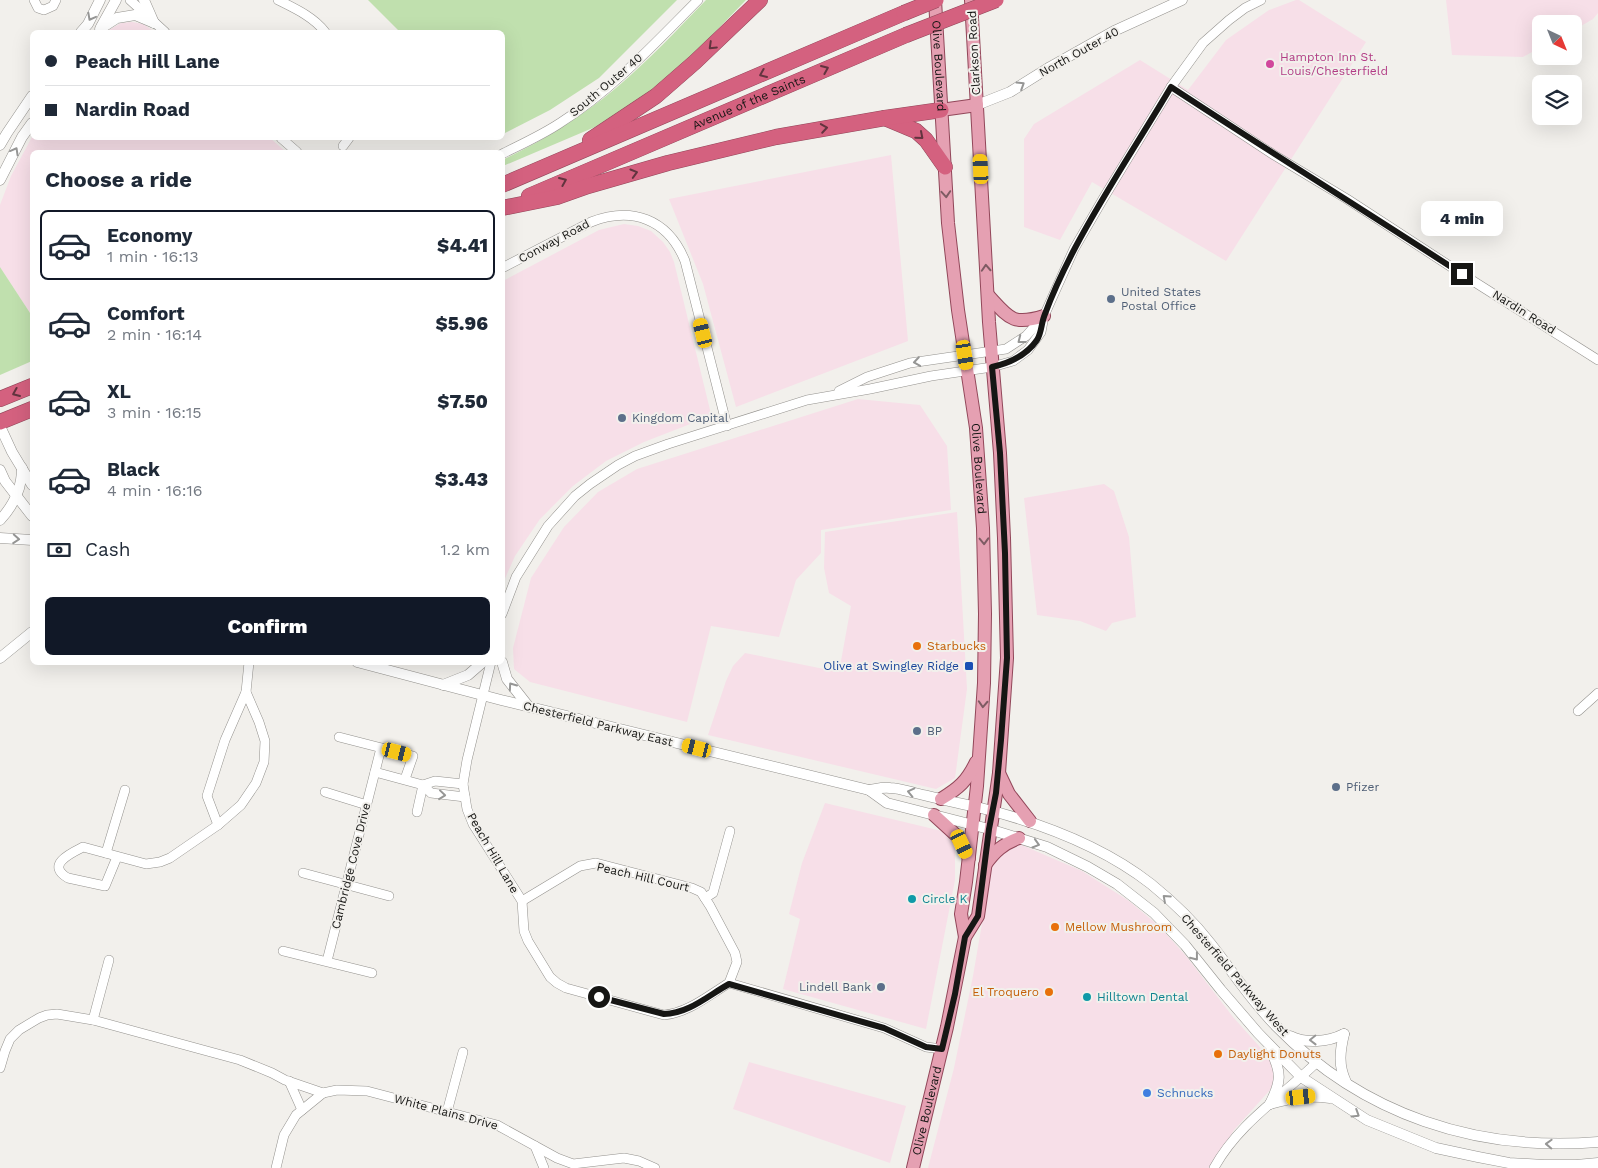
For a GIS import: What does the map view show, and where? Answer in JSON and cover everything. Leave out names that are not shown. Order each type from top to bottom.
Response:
[{"type":"highway","points":[[566,157],[656,96],[760,0]]},
{"type":"highway","name":"Avenue of the Saints","points":[[505,184],[936,0]]},
{"type":"highway","name":"Avenue of the Saints","points":[[505,207],[906,35],[996,0]]},
{"type":"highway","points":[[505,207],[557,197],[668,163],[776,137],[942,110]]},
{"type":"highway","points":[[885,118],[916,131],[926,140],[945,167]]},
{"type":"highway","points":[[0,400],[30,387]]},
{"type":"highway","points":[[0,422],[30,410]]},
{"type":"main road","name":"Olive Boulevard","points":[[912,1168],[955,994],[965,937],[961,914],[980,756],[985,624],[984,528],[978,444],[952,259],[936,0]]},
{"type":"main road","name":"Clarkson Road","points":[[971,0],[977,105]]},
{"type":"main road","name":"Olive Boulevard","points":[[965,937],[978,916],[989,829],[999,773],[1007,658],[1003,500],[991,352],[977,105]]},
{"type":"main road","points":[[942,110],[977,105]]},
{"type":"main road","points":[[988,295],[1003,312],[1017,321],[1044,316]]},
{"type":"main road","points":[[941,799],[963,784],[980,756]]},
{"type":"main road","points":[[999,773],[1009,794],[1030,821]]},
{"type":"main road","points":[[934,815],[958,836],[968,858]]},
{"type":"main road","points":[[985,865],[993,853],[1000,847],[1019,838]]},
{"type":"street","points":[[34,0],[38,8],[44,10],[50,8],[56,0]]},
{"type":"street","points":[[83,30],[88,24],[100,0]]},
{"type":"street","points":[[100,30],[116,0]]},
{"type":"street","points":[[130,0],[163,30]]},
{"type":"street","points":[[144,0],[154,23]]},
{"type":"street","points":[[278,0],[303,13],[323,30]]},
{"type":"street","name":"South Outer 40","points":[[505,152],[560,123],[596,96],[648,50],[698,0]]},
{"type":"street","name":"North Outer 40","points":[[977,105],[1010,92],[1114,31],[1182,0]]},
{"type":"street","points":[[505,606],[516,577],[548,526],[575,496],[604,473],[642,453],[807,400],[931,376],[992,367],[1013,360],[1028,350],[1041,332],[1044,316],[1074,249],[1171,87],[1204,43],[1229,20],[1261,0]]},
{"type":"street","points":[[100,30],[117,18],[135,15],[154,23]]},
{"type":"street","name":"Nardin Road","points":[[1171,87],[1274,155],[1597,357]]},
{"type":"street","points":[[0,145],[30,99]]},
{"type":"street","points":[[0,180],[30,126]]},
{"type":"street","points":[[283,140],[294,150]]},
{"type":"street","points":[[343,146],[348,140]]},
{"type":"street","name":"Conway Road","points":[[505,266],[601,218],[626,214],[642,217],[656,225],[669,235],[679,248],[685,261],[726,426]]},
{"type":"street","points":[[830,395],[867,377],[910,363],[1006,349],[1026,336],[1044,316]]},
{"type":"street","points":[[0,426],[12,452],[30,482]]},
{"type":"street","points":[[0,520],[17,497],[22,468]]},
{"type":"street","points":[[0,470],[30,513]]},
{"type":"street","points":[[0,538],[30,540]]},
{"type":"street","points":[[0,658],[30,634]]},
{"type":"street","points":[[218,825],[207,796],[225,740],[246,692],[249,665]]},
{"type":"street","name":"Chesterfield Parkway East","points":[[369,665],[442,685],[869,790],[887,803],[989,829]]},
{"type":"street","points":[[442,685],[468,675],[480,665]]},
{"type":"street","name":"Peach Hill Lane","points":[[490,665],[463,784],[467,809],[473,824],[522,901],[524,931],[550,977],[566,988],[664,1014],[684,1011],[729,984]]},
{"type":"street","points":[[503,665],[507,679],[529,706]]},
{"type":"street","points":[[117,857],[105,886],[68,878],[60,870],[60,864],[65,856],[83,847],[146,864],[160,862],[170,858],[218,825],[241,805],[256,783],[264,762],[265,741],[246,692]]},
{"type":"street","points":[[1578,710],[1598,693]]},
{"type":"street","points":[[339,736],[413,756],[405,779]]},
{"type":"street","name":"Cambridge Cove Drive","points":[[327,961],[382,748]]},
{"type":"street","points":[[375,772],[423,785],[431,793],[465,797]]},
{"type":"street","points":[[423,785],[435,781],[463,784]]},
{"type":"street","points":[[418,812],[423,785]]},
{"type":"street","name":"Chesterfield Parkway East","points":[[869,790],[890,787],[992,811]]},
{"type":"street","points":[[106,853],[125,790]]},
{"type":"street","points":[[324,792],[367,805]]},
{"type":"street","name":"Chesterfield Parkway West","points":[[992,811],[1030,821],[1097,851],[1123,865],[1151,884],[1209,942],[1251,997],[1283,1033],[1316,1063],[1367,1096],[1416,1120],[1463,1134],[1515,1142],[1572,1144],[1598,1142]]},
{"type":"street","name":"Chesterfield Parkway West","points":[[989,829],[1047,847],[1117,884],[1154,913],[1186,945],[1221,990],[1267,1043],[1302,1077],[1367,1120],[1436,1148],[1509,1163],[1544,1166],[1598,1163]]},
{"type":"street","points":[[704,898],[713,893],[730,832]]},
{"type":"street","name":"Peach Hill Court","points":[[522,901],[580,866],[596,863],[692,888],[700,892],[704,898],[735,953],[737,962],[729,984]]},
{"type":"street","points":[[303,874],[389,896]]},
{"type":"street","points":[[283,951],[372,973]]},
{"type":"street","points":[[93,1020],[109,960]]},
{"type":"street","points":[[729,984],[884,1028],[926,1047],[942,1049]]},
{"type":"street","name":"White Plains Drive","points":[[0,1068],[10,1039],[18,1030],[30,1022],[47,1015],[57,1014],[93,1020],[240,1060],[323,1093],[337,1090],[367,1091],[496,1125],[569,1166],[624,1158],[639,1161],[655,1168]]},
{"type":"street","points":[[1283,1033],[1307,1041],[1326,1040],[1344,1034],[1339,1059],[1341,1072],[1346,1082]]},
{"type":"street","points":[[1267,1043],[1278,1066],[1278,1084],[1270,1104]]},
{"type":"street","points":[[447,1112],[463,1052]]},
{"type":"street","points":[[1214,1168],[1220,1156],[1239,1132],[1316,1063]]},
{"type":"street","points":[[289,1081],[302,1110]]},
{"type":"street","points":[[276,1168],[284,1135],[296,1115],[323,1093]]},
{"type":"street","points":[[1270,1104],[1312,1096],[1333,1099]]},
{"type":"street","points":[[536,1146],[544,1168]]},
{"type":"shaded area","points":[[1299,0],[1366,42],[1226,261],[1092,182],[1060,240],[1024,227],[1024,139],[1034,124],[1140,60],[1188,90],[1226,40],[1269,10]]},
{"type":"shaded area","points":[[1446,0],[1598,0],[1598,13],[1593,19],[1582,25],[1582,15],[1532,15],[1532,52],[1523,57],[1452,55]]},
{"type":"shaded area","points":[[121,23],[143,24],[152,30],[109,30]]},
{"type":"shaded area","points":[[30,140],[272,140],[284,150],[30,150],[30,313],[0,267],[0,205],[11,176]]},
{"type":"shaded area","points":[[891,155],[908,341],[736,407],[703,284],[669,199]]},
{"type":"shaded area","points":[[624,224],[638,226],[651,231],[663,242],[670,252],[711,414],[644,442],[606,461],[573,486],[540,519],[515,556],[505,578],[505,280],[599,230]]},
{"type":"shaded area","points":[[858,399],[920,405],[947,446],[951,510],[821,530],[821,553],[796,580],[779,637],[711,626],[687,722],[530,682],[514,669],[513,648],[531,578],[564,527],[598,492],[637,469]]},
{"type":"shaded area","points":[[1104,484],[1114,491],[1129,537],[1136,617],[1112,623],[1106,631],[1080,621],[1037,615],[1024,498]]},
{"type":"shaded area","points":[[957,512],[967,689],[955,778],[936,789],[708,735],[726,681],[733,666],[745,653],[839,672],[851,606],[829,593],[824,568],[825,532]]},
{"type":"shaded area","points":[[825,803],[946,832],[952,840],[955,848],[955,880],[926,1029],[783,989],[800,919],[789,914],[802,863]]},
{"type":"shaded area","points":[[1015,845],[1022,845],[1082,871],[1129,901],[1159,926],[1186,956],[1233,1017],[1267,1055],[1273,1067],[1274,1082],[1270,1090],[1234,1130],[1210,1168],[928,1168],[954,1068],[973,976],[992,865],[1000,854]]},
{"type":"shaded area","points":[[749,1062],[906,1106],[890,1163],[733,1109]]},
{"type":"green space","points":[[368,0],[677,0],[599,78],[550,110],[505,133],[505,30],[398,30]]},
{"type":"green space","points":[[706,0],[746,0],[683,65],[654,89],[595,127],[505,165],[505,158],[561,128],[589,109],[628,78]]},
{"type":"green space","points":[[0,267],[30,313],[30,362],[0,375]]},
{"type":"place","name":"Hampton Inn St. Louis/Chesterfield","points":[[1270,64]]},
{"type":"place","name":"United States Postal Office","points":[[1111,299]]},
{"type":"place","name":"Kingdom Capital","points":[[622,418]]},
{"type":"place","name":"Starbucks","points":[[917,646]]},
{"type":"place","name":"Olive at Swingley Ridge","points":[[969,666]]},
{"type":"place","name":"BP","points":[[917,731]]},
{"type":"place","name":"Pfizer","points":[[1336,787]]},
{"type":"place","name":"Circle K","points":[[912,899]]},
{"type":"place","name":"Mellow Mushroom","points":[[1055,927]]},
{"type":"place","name":"Lindell Bank","points":[[881,987]]},
{"type":"place","name":"El Troquero","points":[[1049,992]]},
{"type":"place","name":"Hilltown Dental","points":[[1087,997]]},
{"type":"place","name":"Daylight Donuts","points":[[1218,1054]]},
{"type":"place","name":"Schnucks","points":[[1147,1093]]},
{"type":"route","points":[[599,997],[664,1014],[674,1014],[684,1011],[729,984],[884,1028],[926,1047],[942,1049],[955,994],[965,937],[978,916],[989,829],[999,773],[1007,658],[1005,553],[1000,453],[992,367],[1007,363],[1021,356],[1036,340],[1041,332],[1044,316],[1074,249],[1171,87],[1274,155],[1347,199],[1462,274]]}]
